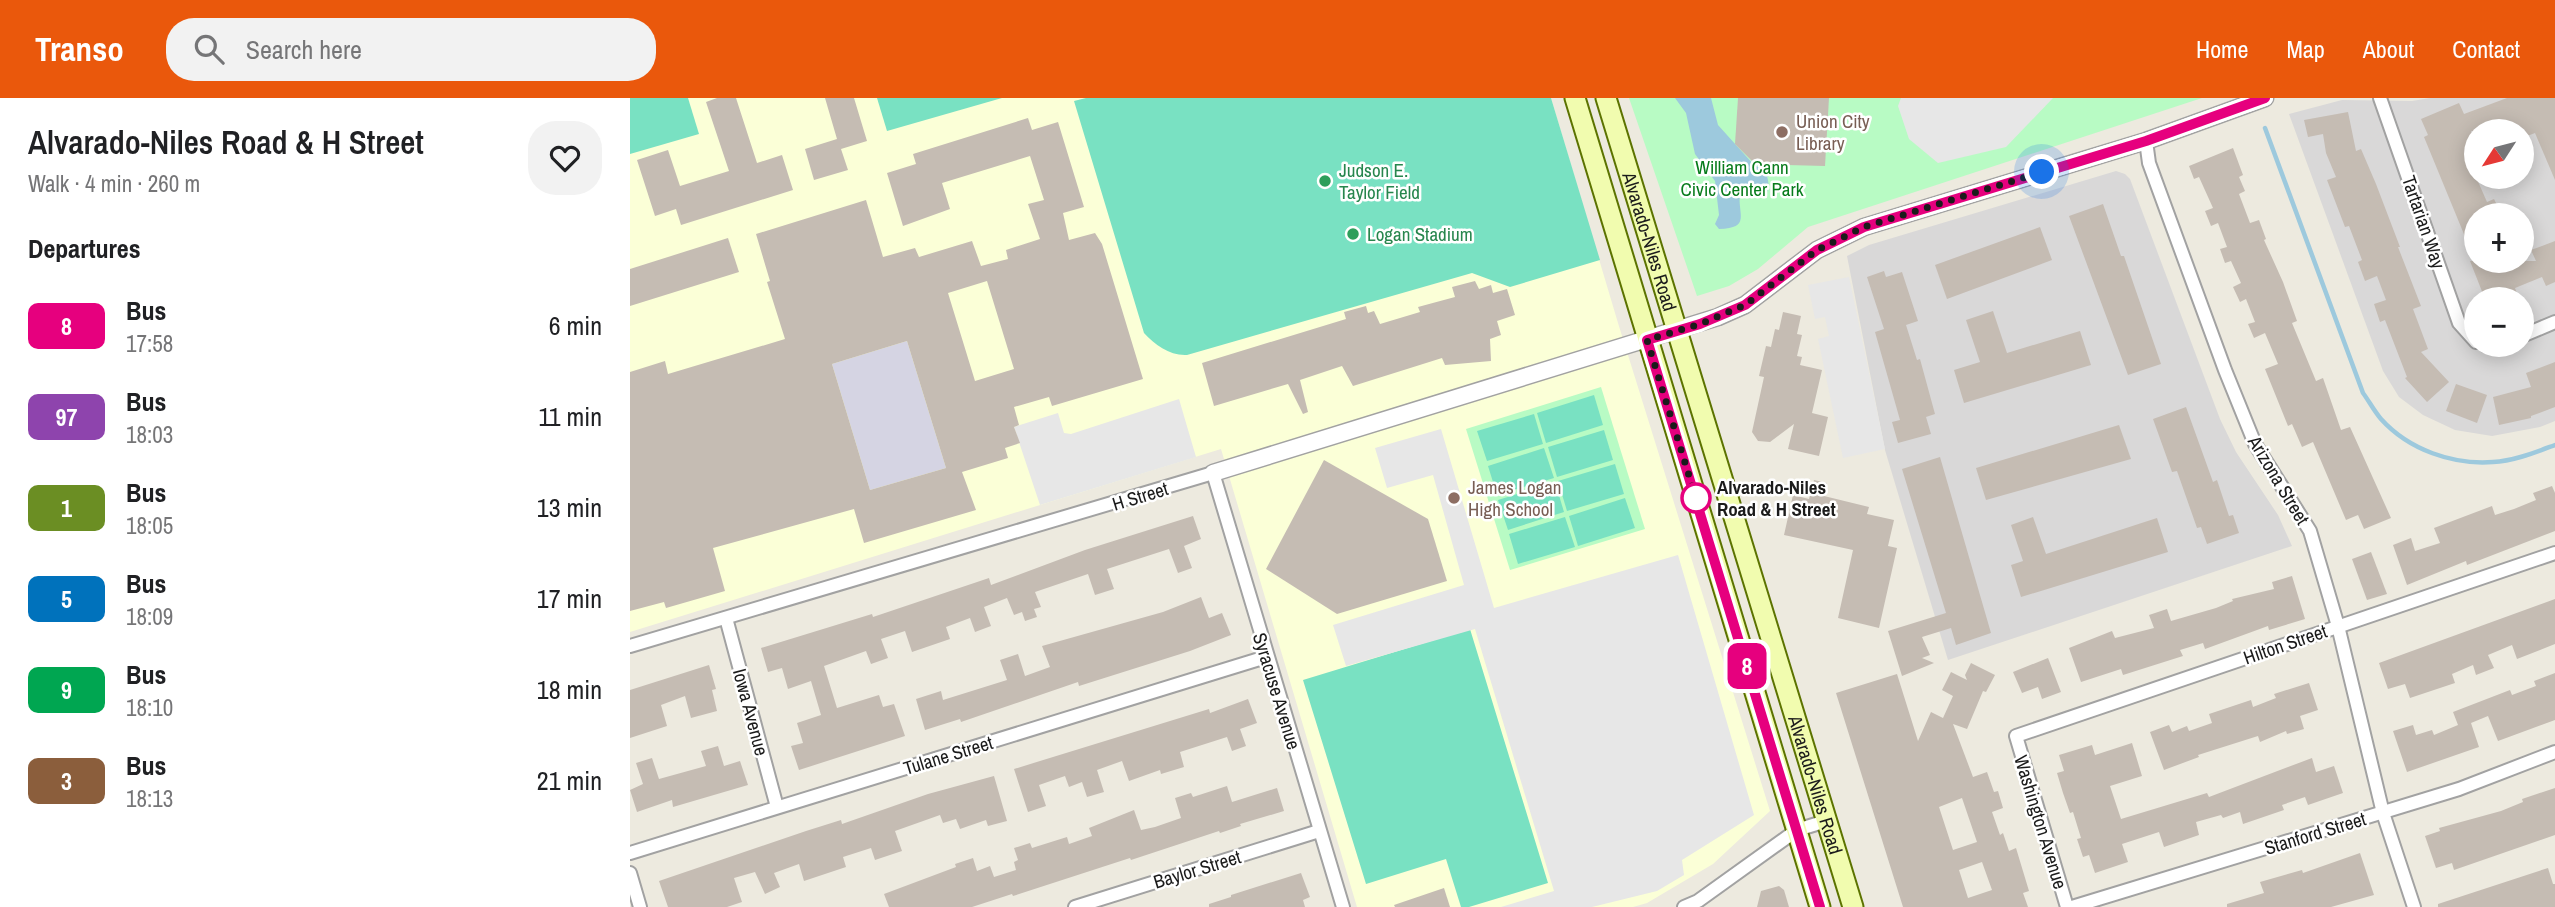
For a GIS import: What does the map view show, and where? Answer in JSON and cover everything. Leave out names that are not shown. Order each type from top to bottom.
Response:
[{"type":"main road","name":"Alvarado-Niles Road","points":[[1575,98],[1820,907]]},
{"type":"main road","name":"Alvarado-Niles Road","points":[[1606,98],[1853,907]]},
{"type":"street","name":"H Street","points":[[630,646],[1056,522],[1678,331],[1745,305],[1817,250],[1864,227],[2146,141],[2265,98]]},
{"type":"street","name":"Tartarian Way","points":[[2380,98],[2459,323],[2464,329]]},
{"type":"street","name":"Arizona Street","points":[[2146,141],[2149,163],[2255,444],[2310,531],[2338,626],[2383,813],[2414,907]]},
{"type":"street","points":[[2534,331],[2555,322]]},
{"type":"street","name":"Syracuse Avenue","points":[[1213,473],[1343,907]]},
{"type":"street","name":"Hilton Street","points":[[2016,736],[2555,553]]},
{"type":"street","name":"Iowa Avenue","points":[[726,618],[777,807]]},
{"type":"street","name":"Tulane Street","points":[[630,853],[1266,657]]},
{"type":"street","name":"Washington Avenue","points":[[2016,736],[2069,907]]},
{"type":"street","name":"Stanford Street","points":[[2069,907],[2459,789],[2555,752]]},
{"type":"street","points":[[1684,907],[1698,901],[1797,830],[1826,821]]},
{"type":"street","name":"Baylor Street","points":[[1075,907],[1319,831]]},
{"type":"street","points":[[630,873],[640,907]]},
{"type":"shaded area","name":"James Logan High School","points":[[630,98],[1551,98],[1770,811],[1713,864],[1647,903],[1633,907],[1357,907],[1221,449],[630,632]]},
{"type":"shaded area","points":[[1901,98],[2053,98],[2006,147],[1938,163],[1909,139],[1898,106]]},
{"type":"shaded area","points":[[2555,98],[2555,421],[2540,427],[2492,436],[2455,430],[2423,415],[2399,397],[2383,371],[2289,114],[2342,100]]},
{"type":"shaded area","points":[[2116,171],[2130,179],[2220,419],[2236,452],[2278,515],[2292,546],[1948,660],[1885,450],[1847,256],[1869,245]]},
{"type":"shaded area","points":[[1849,277],[1885,449],[1843,458],[1818,339],[1829,336],[1825,317],[1815,319],[1808,285]]},
{"type":"shaded area","points":[[907,341],[946,468],[870,490],[832,364]]},
{"type":"shaded area","points":[[1179,399],[1196,457],[1040,505],[1014,427],[1058,413],[1064,433],[1071,434]]},
{"type":"shaded area","points":[[1441,429],[1494,608],[1678,555],[1754,815],[1682,860],[1684,875],[1657,891],[1592,907],[1501,907],[1554,891],[1475,629],[1346,666],[1333,625],[1464,585],[1433,475],[1387,488],[1375,448]]},
{"type":"green space","points":[[630,98],[688,98],[699,134],[630,154]]},
{"type":"green space","points":[[877,98],[1002,98],[887,131]]},
{"type":"green space","name":"Logan Stadium","points":[[1086,98],[1551,98],[1600,260],[1510,287],[1472,273],[1187,355],[1175,354],[1144,333],[1074,101]]},
{"type":"green space","name":"William Cann Civic Center Park","points":[[1629,98],[2202,98],[1808,227],[1758,269],[1729,286],[1697,296]]},
{"type":"green space","points":[[1601,387],[1645,529],[1510,570],[1466,429]]},
{"type":"green space","points":[[1594,395],[1603,425],[1546,443],[1537,413]]},
{"type":"green space","points":[[1534,414],[1543,444],[1487,461],[1477,431]]},
{"type":"green space","points":[[1604,430],[1613,460],[1557,477],[1548,447]]},
{"type":"green space","points":[[1544,448],[1554,478],[1497,495],[1488,466]]},
{"type":"green space","points":[[1615,464],[1624,494],[1567,511],[1558,481]]},
{"type":"green space","points":[[1555,482],[1564,512],[1508,530],[1498,500]]},
{"type":"green space","points":[[1625,498],[1635,528],[1578,546],[1569,516]]},
{"type":"green space","points":[[1565,517],[1575,547],[1518,564],[1509,534]]},
{"type":"green space","points":[[1470,629],[1548,883],[1469,907],[1461,907],[1446,859],[1366,884],[1303,680]]},
{"type":"water","points":[[1675,98],[1711,98],[1718,125],[1754,165],[1765,170],[1767,193],[1765,196],[1740,193],[1741,218],[1736,226],[1719,229],[1715,224],[1719,215],[1715,181],[1695,154],[1686,113]]},
{"type":"building","points":[[717,98],[736,98],[757,163],[782,155],[793,190],[681,225],[676,209],[655,216],[637,160],[668,150],[680,186],[729,171],[706,102]]},
{"type":"building","points":[[825,98],[854,98],[867,141],[841,149],[848,170],[814,180],[805,149],[837,139]]},
{"type":"building","name":"Union City Library","points":[[1738,98],[1829,98],[1825,166],[1755,164],[1735,144]]},
{"type":"building","points":[[2507,98],[2555,98],[2555,180],[2534,133],[2534,119],[2464,119],[2464,189],[2481,189],[2487,202],[2494,199],[2496,203],[2464,203],[2464,234],[2424,137],[2428,135],[2421,119],[2459,103],[2464,114]]},
{"type":"building","points":[[2348,112],[2356,151],[2361,149],[2376,184],[2421,306],[2413,309],[2428,349],[2421,352],[2449,382],[2427,402],[2405,378],[2407,377],[2385,320],[2380,322],[2374,304],[2386,300],[2377,276],[2365,281],[2358,262],[2362,260],[2349,226],[2345,227],[2327,180],[2336,177],[2326,153],[2323,134],[2308,137],[2304,120]]},
{"type":"building","points":[[1028,118],[1032,130],[1058,122],[1084,207],[1063,213],[1069,240],[1095,233],[1102,244],[1143,379],[1052,406],[1049,397],[1014,407],[1019,425],[1014,427],[1020,443],[1005,448],[1008,458],[962,472],[976,510],[864,543],[854,509],[713,548],[725,591],[666,608],[664,602],[630,611],[630,372],[665,361],[668,374],[785,339],[767,282],[770,281],[756,234],[866,200],[883,257],[915,248],[919,257],[972,241],[981,266],[1008,259],[1006,250],[1040,239],[1028,204],[1044,200],[1030,156],[942,183],[950,209],[903,226],[887,173],[916,164],[913,154]],"holes":[[[987,281],[1014,369],[975,381],[948,293]],[[907,341],[946,468],[870,490],[832,364]]]},
{"type":"building","points":[[2233,148],[2243,175],[2239,177],[2245,191],[2239,194],[2250,223],[2259,220],[2266,239],[2264,240],[2297,321],[2292,323],[2316,381],[2323,378],[2341,430],[2350,427],[2391,518],[2364,529],[2358,515],[2346,520],[2313,442],[2302,447],[2292,424],[2288,426],[2265,369],[2278,364],[2265,333],[2254,338],[2248,324],[2255,322],[2246,299],[2240,302],[2233,287],[2241,283],[2231,261],[2225,263],[2220,249],[2227,247],[2218,223],[2211,226],[2205,211],[2213,208],[2199,177],[2194,179],[2189,166]]},
{"type":"building","points":[[2103,204],[2161,364],[2128,375],[2069,216]]},
{"type":"building","points":[[2040,227],[2052,260],[1947,299],[1935,265]]},
{"type":"building","points":[[728,238],[739,272],[630,306],[630,269]]},
{"type":"building","points":[[2555,241],[2555,282],[2546,286],[2542,277],[2517,287],[2480,287],[2475,273],[2534,273],[2534,249]]},
{"type":"building","points":[[1884,271],[1886,277],[1902,272],[1918,321],[1906,325],[1917,360],[1920,359],[1935,414],[1926,417],[1931,434],[1898,443],[1892,422],[1900,420],[1875,332],[1884,329],[1867,277]]},
{"type":"building","points":[[1475,281],[1479,289],[1491,285],[1493,293],[1507,289],[1515,315],[1497,321],[1501,335],[1490,339],[1491,361],[1445,365],[1442,358],[1353,386],[1342,366],[1300,380],[1308,412],[1303,414],[1288,384],[1214,406],[1202,363],[1346,319],[1344,312],[1366,306],[1368,313],[1374,311],[1380,324],[1420,312],[1418,307],[1455,297],[1452,287]]},
{"type":"building","points":[[1993,311],[2007,353],[2080,331],[2091,365],[1964,403],[1954,370],[1980,362],[1966,320]]},
{"type":"building","points":[[1783,312],[1801,316],[1797,334],[1802,335],[1797,356],[1802,357],[1800,365],[1822,370],[1812,413],[1828,417],[1819,456],[1788,449],[1794,424],[1770,442],[1758,441],[1752,432],[1764,377],[1759,376],[1766,346],[1771,347]]},
{"type":"building","points":[[2555,362],[2555,407],[2531,418],[2499,425],[2493,397],[2531,387],[2526,373]]},
{"type":"building","points":[[2456,384],[2487,395],[2477,423],[2446,411]]},
{"type":"building","points":[[2186,407],[2213,482],[2217,480],[2229,516],[2233,515],[2239,533],[2207,544],[2201,527],[2197,528],[2177,471],[2172,472],[2153,419]]},
{"type":"building","points":[[2119,425],[2131,459],[1986,500],[1976,468]]},
{"type":"building","points":[[1940,457],[1991,633],[1956,645],[1951,628],[1922,637],[1930,655],[1922,658],[1934,663],[1902,676],[1888,631],[1946,613],[1902,469]]},
{"type":"building","points":[[1324,460],[1428,519],[1447,581],[1337,614],[1266,569]]},
{"type":"building","points":[[1814,480],[1827,483],[1824,496],[1869,507],[1867,514],[1894,520],[1888,546],[1897,548],[1879,628],[1838,618],[1853,550],[1784,535],[1793,495],[1809,499]]},
{"type":"building","points":[[2552,486],[2555,493],[2555,531],[2467,565],[2466,561],[2407,585],[2393,545],[2411,538],[2415,551],[2440,543],[2434,528],[2492,506],[2495,515],[2514,509],[2536,500],[2533,493]]},
{"type":"building","points":[[1193,516],[1201,539],[1184,546],[1192,568],[1178,573],[1169,549],[1107,569],[1114,589],[1095,595],[1088,574],[1035,592],[1041,607],[1034,609],[1037,617],[1025,621],[1022,612],[1014,615],[1007,598],[984,607],[991,626],[975,632],[970,618],[946,627],[950,639],[912,652],[905,631],[881,639],[888,658],[871,664],[866,651],[824,666],[837,708],[879,695],[883,707],[894,704],[905,736],[799,770],[791,746],[803,743],[797,723],[821,715],[811,681],[788,689],[782,668],[768,672],[761,648],[872,614],[873,617],[989,578],[991,585],[1085,550]]},
{"type":"building","points":[[2033,517],[2046,554],[2157,518],[2168,552],[2021,597],[2011,565],[2023,561],[2011,525]]},
{"type":"building","points":[[2371,552],[2387,594],[2367,600],[2352,559]]},
{"type":"building","points":[[2292,576],[2305,619],[2269,630],[2268,626],[2205,649],[2203,643],[2180,650],[2183,656],[2123,675],[2121,669],[2081,682],[2069,648],[2112,631],[2115,638],[2154,628],[2149,615],[2167,609],[2171,621],[2216,608],[2233,601],[2232,599],[2274,589],[2272,582]]},
{"type":"building","points":[[1201,597],[1209,618],[1222,613],[1231,635],[1190,651],[1079,686],[1078,682],[961,722],[960,719],[925,730],[916,699],[941,691],[943,700],[1007,680],[1000,660],[1018,654],[1025,676],[1050,667],[1042,646],[1163,612]]},
{"type":"building","points":[[2555,599],[2555,644],[2517,659],[2512,645],[2488,655],[2494,668],[2476,675],[2473,665],[2452,674],[2455,683],[2410,698],[2405,684],[2388,689],[2379,663]]},
{"type":"building","points":[[2048,658],[2061,692],[2042,699],[2038,687],[2022,693],[2013,672]]},
{"type":"building","points":[[1971,663],[1995,675],[1986,692],[1983,691],[1967,729],[1953,724],[1973,777],[1987,772],[1994,792],[1998,791],[2003,808],[1992,812],[2009,851],[2016,848],[2029,891],[2023,893],[2028,907],[1903,907],[1836,693],[1897,674],[1918,741],[1931,712],[1943,718],[1953,696],[1942,690],[1951,672],[1967,680],[1965,675]],"holes":[[[1962,798],[1977,842],[1953,850],[1939,807]],[[1982,862],[1992,890],[1968,898],[1959,870]]]},
{"type":"building","points":[[709,665],[716,689],[712,690],[717,711],[691,718],[685,696],[661,705],[667,726],[630,738],[630,690]]},
{"type":"building","points":[[2555,673],[2555,720],[2498,741],[2488,716],[2471,723],[2479,747],[2407,772],[2393,731],[2413,725],[2416,735],[2432,730],[2434,735],[2458,725],[2453,712],[2510,690],[2512,695],[2536,686],[2534,681]]},
{"type":"building","points":[[2309,683],[2318,710],[2300,716],[2304,729],[2287,734],[2286,731],[2260,742],[2258,736],[2198,755],[2199,757],[2164,770],[2150,732],[2169,725],[2172,732],[2187,726],[2189,731],[2212,723],[2209,714],[2251,700],[2253,707],[2276,698],[2274,694]]},
{"type":"building","points":[[1248,699],[1257,723],[1240,729],[1246,746],[1232,751],[1227,737],[1180,752],[1184,767],[1161,774],[1160,770],[1129,781],[1122,761],[1097,770],[1104,792],[1087,797],[1082,782],[1069,787],[1065,776],[1039,785],[1046,806],[1028,812],[1014,769],[1209,709],[1210,713]]},
{"type":"building","points":[[2132,743],[2142,776],[2110,786],[2121,819],[2207,793],[2209,797],[2312,758],[2316,772],[2334,766],[2343,793],[2308,805],[2305,797],[2282,805],[2284,810],[2243,824],[2240,812],[2196,822],[2199,835],[2164,847],[2159,832],[2122,844],[2128,862],[2095,873],[2089,855],[2083,857],[2077,839],[2081,838],[2057,773],[2064,771],[2059,755],[2092,745],[2095,755]]},
{"type":"building","points":[[718,746],[724,766],[740,761],[748,785],[673,807],[672,800],[637,812],[630,790],[643,784],[636,763],[652,758],[659,779],[706,766],[701,751]]},
{"type":"building","points":[[994,776],[1007,821],[988,826],[986,820],[960,829],[956,819],[943,823],[940,815],[895,831],[902,851],[875,860],[871,848],[843,857],[846,867],[804,881],[799,864],[774,873],[780,887],[765,894],[755,872],[734,878],[742,902],[727,907],[668,907],[659,881],[841,820],[842,824],[928,794]]},
{"type":"building","points":[[1227,786],[1232,802],[1277,788],[1284,811],[1220,833],[1219,831],[972,907],[889,907],[884,894],[973,858],[977,871],[990,866],[994,877],[1016,870],[1014,862],[1018,860],[1014,848],[1030,843],[1032,848],[1067,837],[1069,844],[1092,836],[1089,828],[1134,810],[1141,830],[1155,827],[1181,818],[1175,798],[1191,793],[1193,797]]},
{"type":"building","points":[[2555,788],[2555,835],[2454,870],[2452,863],[2436,868],[2425,836],[2440,831],[2439,828],[2501,811],[2523,802],[2522,799]]},
{"type":"building","points":[[2360,853],[2374,895],[2331,907],[2227,907],[2227,904],[2264,893],[2260,882],[2302,870],[2303,873]]},
{"type":"building","points":[[2548,868],[2555,884],[2555,907],[2438,907],[2438,904]]},
{"type":"building","points":[[1301,873],[1310,897],[1303,900],[1305,907],[1209,907],[1209,904],[1231,895]]},
{"type":"building","points":[[1779,886],[1784,890],[1789,907],[1757,907],[1761,891]]},
{"type":"building","points":[[1444,888],[1450,907],[1394,905]]},
{"type":"waterway","points":[[2265,128],[2363,393],[2381,419],[2392,430],[2418,447],[2463,461],[2509,460],[2555,445]]},
{"type":"bus line","name":"8","points":[[1820,907],[1647,340],[1700,324],[1745,305],[1794,265],[1830,241],[1864,227],[2146,141],[2265,98]]},
{"type":"place","name":"Union City Library","points":[[1782,132]]},
{"type":"place","name":"Judson E. Taylor Field","points":[[1325,181]]},
{"type":"place","name":"Logan Stadium","points":[[1353,234]]},
{"type":"place","name":"James Logan High School","points":[[1454,498]]},
{"type":"place","name":"Alvarado-Niles Road & H Street","points":[[1696,498]]},
{"type":"route","points":[[1696,498],[1647,340],[1700,324],[1745,305],[1794,265],[1830,241],[1898,215],[2042,172]]}]
